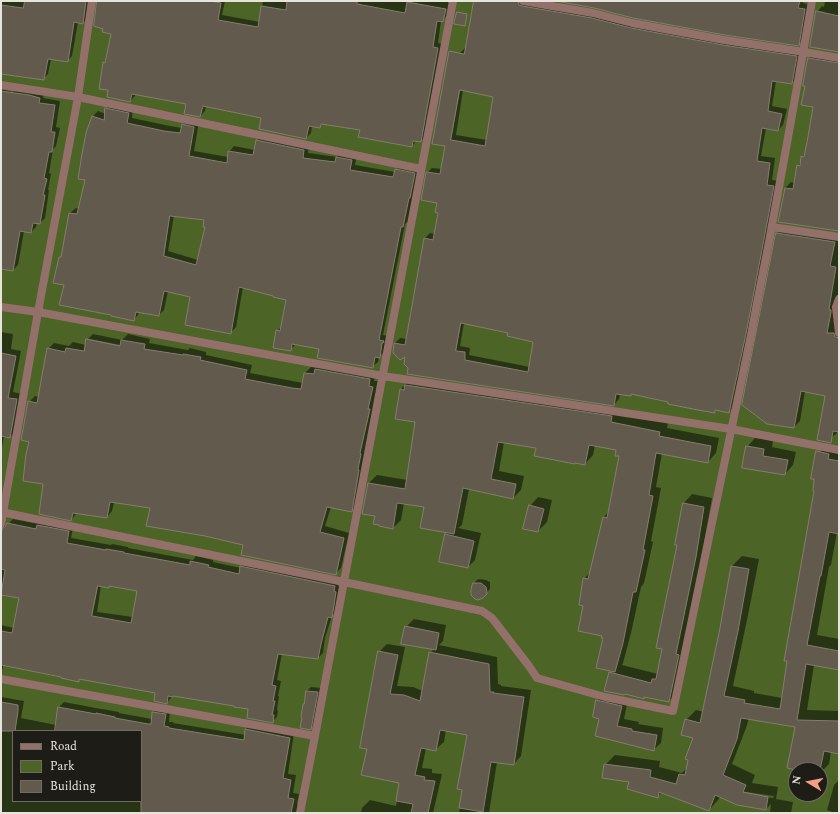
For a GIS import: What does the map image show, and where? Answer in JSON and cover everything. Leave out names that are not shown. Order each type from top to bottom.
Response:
[{"type":"street","points":[[1,524],[38,312],[78,97],[92,1]]},
{"type":"street","points":[[300,813],[421,169],[451,1]]},
{"type":"street","points":[[523,1],[593,13],[632,23],[724,40],[839,58]]},
{"type":"street","points":[[2,512],[482,611],[492,618],[537,678],[605,697],[673,711],[752,330],[804,52],[812,1]]},
{"type":"street","points":[[1,85],[78,97],[421,169]]},
{"type":"street","points":[[772,227],[839,237]]},
{"type":"street","points":[[839,299],[836,306],[839,333]]},
{"type":"street","points":[[1,307],[38,312],[382,376],[731,429],[839,450]]},
{"type":"street","points":[[1,679],[315,736]]},
{"type":"green space","points":[[1,1],[839,1],[839,813],[1,813]]},
{"type":"building","points":[[25,1],[86,1],[83,24],[74,22],[68,62],[48,59],[44,80],[1,74],[1,5],[23,8]]},
{"type":"building","points":[[97,1],[210,1],[221,3],[218,20],[258,27],[261,6],[286,10],[287,1],[357,1],[357,4],[405,13],[407,2],[446,9],[443,22],[437,21],[433,47],[438,48],[421,142],[413,141],[412,147],[358,137],[360,130],[321,124],[320,128],[309,126],[306,139],[259,129],[261,118],[203,106],[200,117],[184,114],[186,104],[132,94],[130,102],[107,97],[108,90],[99,89],[103,62],[105,63],[111,34],[102,32],[103,29],[94,26]]},
{"type":"building","points":[[474,1],[518,1],[519,5],[522,6],[592,18],[631,28],[723,45],[797,56],[792,84],[772,81],[768,111],[782,114],[778,131],[762,128],[757,161],[770,163],[767,185],[774,186],[747,329],[729,413],[715,410],[715,413],[698,410],[631,394],[631,396],[616,394],[614,406],[407,374],[408,368],[404,364],[405,357],[400,360],[393,353],[394,343],[405,345],[424,238],[433,240],[438,213],[435,212],[437,203],[421,200],[426,172],[440,174],[445,146],[432,144],[449,51],[464,54]],"holes":[[[460,90],[493,97],[485,146],[451,140]],[[461,323],[508,333],[507,336],[533,342],[528,372],[465,360],[465,352],[456,351]]]},
{"type":"building","points":[[556,1],[800,1],[798,8],[805,9],[799,46],[725,35],[633,18],[594,8]]},
{"type":"building","points":[[816,11],[839,16],[839,52],[810,47]]},
{"type":"building","points":[[457,12],[467,14],[465,26],[454,24]]},
{"type":"building","points":[[808,58],[839,63],[839,231],[778,222],[785,188],[793,189],[797,165],[800,166],[801,156],[804,157],[808,137],[813,107],[801,105]]},
{"type":"building","points":[[1,91],[29,95],[40,98],[39,103],[55,105],[51,132],[55,132],[52,152],[49,152],[44,178],[47,179],[43,195],[45,195],[40,224],[33,223],[31,233],[20,231],[13,271],[1,269]]},
{"type":"building","points":[[105,108],[129,113],[127,123],[164,131],[180,133],[182,124],[194,127],[189,156],[227,163],[228,151],[253,155],[256,140],[304,150],[303,158],[335,162],[336,157],[352,160],[350,170],[393,177],[395,169],[415,173],[403,227],[401,227],[379,340],[384,341],[382,343],[380,358],[375,357],[373,368],[317,358],[319,349],[292,344],[291,351],[273,348],[276,330],[280,331],[286,300],[239,287],[231,334],[185,325],[190,297],[164,291],[159,316],[136,312],[134,321],[59,305],[64,285],[53,283],[59,257],[61,257],[69,213],[77,214],[85,180],[78,179],[86,133],[92,116],[104,120]],"holes":[[[170,216],[204,220],[203,227],[205,227],[196,265],[164,256]]]},
{"type":"building","points":[[776,233],[835,242],[830,266],[836,267],[829,309],[831,312],[827,333],[834,333],[835,337],[839,338],[839,432],[833,431],[831,443],[817,440],[825,396],[801,391],[794,428],[767,424],[742,405]]},
{"type":"building","points":[[86,339],[120,346],[121,340],[145,344],[144,349],[201,357],[200,360],[247,370],[245,379],[292,388],[301,389],[304,373],[314,374],[315,369],[370,379],[369,386],[373,387],[368,409],[370,409],[360,453],[359,470],[352,512],[327,507],[320,532],[344,538],[336,575],[241,555],[243,545],[205,536],[146,526],[150,508],[110,502],[107,518],[73,513],[71,521],[39,514],[43,484],[23,481],[29,442],[21,440],[28,401],[37,403],[47,348],[65,352],[66,348],[84,351]]},
{"type":"building","points":[[1,353],[16,356],[8,398],[17,399],[10,438],[1,436]]},
{"type":"building","points":[[405,385],[612,416],[611,422],[660,432],[659,436],[711,446],[708,463],[656,453],[649,495],[653,496],[643,550],[645,550],[636,592],[633,592],[623,643],[615,672],[596,668],[603,638],[601,638],[602,636],[578,631],[583,606],[579,605],[583,578],[588,579],[603,517],[607,518],[619,456],[615,456],[616,450],[589,445],[585,465],[534,456],[536,448],[498,442],[491,479],[516,484],[513,499],[463,488],[454,534],[420,528],[424,507],[397,503],[393,529],[379,526],[373,524],[375,516],[362,514],[368,483],[405,489],[415,422],[395,419],[400,389],[404,390]]},
{"type":"building","points":[[746,446],[764,449],[763,456],[788,460],[785,475],[742,468]]},
{"type":"building","points":[[816,451],[829,454],[828,459],[839,461],[839,534],[829,532],[807,645],[839,651],[839,670],[806,664],[797,720],[839,721],[839,754],[824,751],[822,762],[788,762],[795,727],[741,718],[737,739],[723,775],[746,785],[743,792],[768,797],[766,810],[737,805],[715,795],[709,811],[659,792],[658,798],[627,789],[629,782],[602,778],[604,764],[651,770],[650,777],[676,784],[679,774],[685,775],[688,760],[685,759],[693,738],[681,735],[685,719],[700,723],[720,628],[731,566],[749,569],[724,696],[745,700],[744,703],[780,709],[787,661],[784,661],[814,491],[814,479],[811,479]]},
{"type":"building","points":[[683,503],[704,507],[696,557],[676,654],[679,655],[669,702],[644,697],[644,699],[604,691],[609,672],[651,683],[652,679],[656,679],[662,649],[656,648],[677,545],[675,545]]},
{"type":"building","points":[[529,505],[544,509],[538,532],[523,529]]},
{"type":"building","points":[[7,523],[36,529],[37,525],[69,531],[67,543],[190,565],[190,561],[239,574],[240,566],[335,586],[334,591],[336,592],[332,618],[328,617],[318,659],[278,654],[272,685],[276,686],[273,701],[275,701],[272,715],[274,715],[273,723],[247,718],[248,709],[234,706],[173,696],[168,696],[167,704],[154,701],[155,693],[79,679],[79,682],[1,665],[1,631],[12,633],[19,598],[1,595],[5,570],[1,569],[1,538],[2,529]],"holes":[[[98,586],[109,588],[109,586],[137,591],[131,623],[92,616]]]},
{"type":"building","points":[[445,534],[474,541],[468,568],[439,562]]},
{"type":"building","points":[[473,583],[481,583],[486,587],[487,594],[483,598],[478,600],[471,595]]},
{"type":"building","points":[[405,626],[439,633],[436,650],[401,644]]},
{"type":"building","points":[[378,651],[398,655],[390,694],[404,695],[420,701],[429,652],[489,664],[490,692],[524,697],[514,765],[491,762],[483,812],[459,808],[462,790],[457,789],[467,735],[440,730],[436,751],[421,748],[415,775],[425,777],[424,780],[435,781],[428,813],[411,813],[413,804],[396,801],[399,783],[361,775],[367,749],[360,748]]},
{"type":"building","points":[[306,691],[318,692],[311,730],[300,728]]},
{"type":"building","points":[[596,700],[622,706],[617,726],[632,729],[632,731],[657,735],[654,751],[595,736],[599,719],[593,717]]},
{"type":"building","points":[[1,702],[18,705],[15,730],[1,731]]},
{"type":"building","points":[[58,707],[148,724],[151,724],[152,712],[166,714],[164,726],[169,728],[244,740],[245,729],[290,738],[283,778],[291,780],[288,798],[294,799],[291,813],[141,813],[142,730],[55,730]]}]
